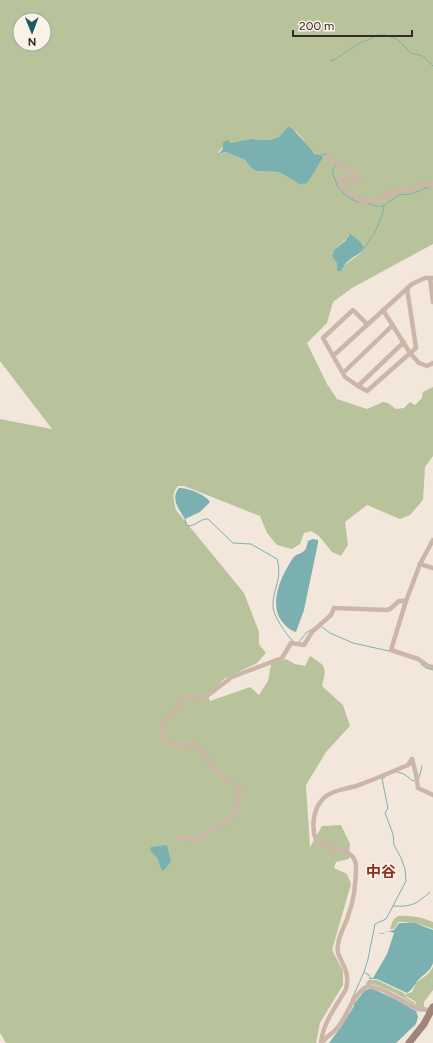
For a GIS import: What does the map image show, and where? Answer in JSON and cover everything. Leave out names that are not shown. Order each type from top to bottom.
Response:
[{"type":"main road","points":[[409,1043],[424,1024],[432,1009]]},
{"type":"street","points":[[328,157],[356,174],[360,179],[356,182],[339,179],[341,186],[359,200],[379,200],[393,192],[432,184]]},
{"type":"street","points":[[333,356],[367,324],[417,281],[431,278],[433,302]]},
{"type":"street","points":[[367,324],[353,310],[323,338],[345,377],[367,391],[416,348],[408,288]]},
{"type":"street","points":[[383,310],[410,353],[419,363],[427,366],[433,363]]},
{"type":"street","points":[[343,373],[393,325]]},
{"type":"street","points":[[358,386],[404,342]]},
{"type":"street","points":[[433,540],[420,564],[406,601],[391,650],[418,659],[428,666],[433,667]]},
{"type":"street","points":[[420,564],[433,568]]},
{"type":"street","points":[[177,837],[198,839],[230,819],[237,809],[240,792],[235,785],[222,777],[216,771],[202,750],[198,747],[179,746],[166,740],[163,736],[163,724],[165,719],[175,711],[184,697],[199,699],[207,696],[232,677],[282,658],[291,643],[304,646],[312,632],[331,615],[334,608],[386,610],[390,609],[399,601],[406,601]]},
{"type":"street","points":[[321,1043],[328,1018],[348,984],[348,974],[337,947],[340,935],[348,917],[352,900],[356,864],[351,854],[322,844],[316,840],[313,827],[316,810],[320,803],[329,794],[358,785],[408,765],[412,759],[418,788],[433,795]]},
{"type":"street","points":[[321,1043],[338,1027],[364,988],[370,986],[398,998],[418,1009],[432,1009]]},
{"type":"green space","points":[[0,0],[433,0],[433,244],[352,288],[333,302],[327,323],[307,343],[327,384],[337,399],[367,409],[383,402],[388,403],[396,409],[404,408],[410,402],[415,405],[422,398],[423,392],[433,387],[433,456],[425,467],[423,500],[410,515],[400,519],[367,505],[345,522],[348,545],[341,556],[332,552],[319,536],[311,531],[304,533],[300,544],[292,549],[277,545],[267,533],[260,516],[184,486],[178,486],[174,492],[176,510],[244,593],[259,632],[259,644],[266,653],[257,663],[224,679],[207,694],[210,701],[250,687],[259,695],[268,681],[271,664],[286,659],[295,664],[305,666],[310,656],[319,662],[324,668],[325,671],[322,686],[343,705],[350,726],[326,752],[306,785],[310,847],[322,826],[341,825],[350,844],[349,859],[336,862],[334,868],[347,874],[351,884],[332,950],[343,971],[343,985],[320,1023],[316,1043],[6,1043],[0,1033],[0,419],[52,429],[0,361]],"holes":[[[288,126],[298,133],[312,151],[322,157],[312,176],[301,185],[279,172],[256,171],[251,168],[245,160],[226,152],[220,154],[218,152],[230,141],[232,143],[237,143],[251,139],[270,140],[279,137]],[[349,235],[363,246],[362,252],[346,264],[343,269],[332,256],[335,250]]]},
{"type":"green space","points":[[398,916],[412,916],[429,920],[433,922],[433,929],[407,922],[398,922],[394,929],[390,929],[393,920]]},
{"type":"green space","points":[[433,967],[433,990],[424,1002],[424,1008],[415,1006],[416,1002],[406,996],[406,994],[412,992],[416,983],[428,974]]},
{"type":"green space","points":[[368,980],[377,980],[404,993],[407,998],[415,1003],[414,1004],[385,988],[372,984],[366,984]]},
{"type":"water","points":[[288,126],[293,129],[315,154],[323,157],[306,184],[304,183],[301,185],[279,172],[256,171],[251,168],[245,160],[226,152],[218,154],[223,149],[223,143],[227,140],[232,143],[251,139],[270,140],[279,137]]},
{"type":"water","points":[[350,234],[362,244],[363,248],[362,251],[346,263],[341,271],[338,271],[337,263],[332,256],[334,250],[345,241]]},
{"type":"water","points":[[179,488],[196,492],[204,496],[210,502],[200,512],[185,519],[175,500],[176,492]]},
{"type":"water","points":[[313,539],[318,540],[318,543],[304,610],[296,632],[286,626],[279,616],[276,600],[280,582],[293,558],[304,551],[308,541]]},
{"type":"water","points":[[167,845],[171,862],[163,871],[158,859],[150,850],[151,847]]},
{"type":"water","points":[[399,923],[415,923],[433,930],[432,966],[407,993],[377,979],[369,979],[369,977],[373,978],[387,954],[394,933],[389,931],[394,930]]},
{"type":"water","points":[[371,988],[416,1011],[418,1017],[416,1024],[396,1043],[329,1043],[341,1027],[354,1006],[354,1003],[364,991]]},
{"type":"waterway","points":[[330,61],[334,60],[358,44],[379,35],[384,35],[397,39],[411,53],[423,56],[433,66]]},
{"type":"waterway","points":[[321,156],[324,154],[329,156]]},
{"type":"waterway","points":[[336,164],[332,171],[337,185],[345,195],[357,202],[368,203],[375,206],[383,206],[399,195],[411,194],[431,186]]},
{"type":"waterway","points":[[363,248],[375,232],[382,216],[384,206]]},
{"type":"waterway","points":[[185,518],[188,526],[208,519],[233,543],[251,544],[277,559],[279,572],[273,599],[273,609],[280,624],[287,635],[294,642]]},
{"type":"waterway","points":[[299,642],[306,633],[317,626]]},
{"type":"waterway","points":[[322,627],[330,633],[353,643],[389,651]]},
{"type":"waterway","points":[[421,664],[426,668],[433,670]]},
{"type":"waterway","points":[[419,778],[422,766]]},
{"type":"waterway","points":[[397,772],[404,774],[413,781],[415,780]]},
{"type":"waterway","points":[[385,777],[382,779],[388,808],[385,813],[393,834],[394,845],[405,869],[406,881],[393,906]]},
{"type":"waterway","points":[[351,1001],[364,972],[375,924],[386,919],[393,906],[414,904],[430,892]]},
{"type":"waterway","points":[[365,973],[370,977]]},
{"type":"district","name":"中谷","points":[[381,872]]}]
